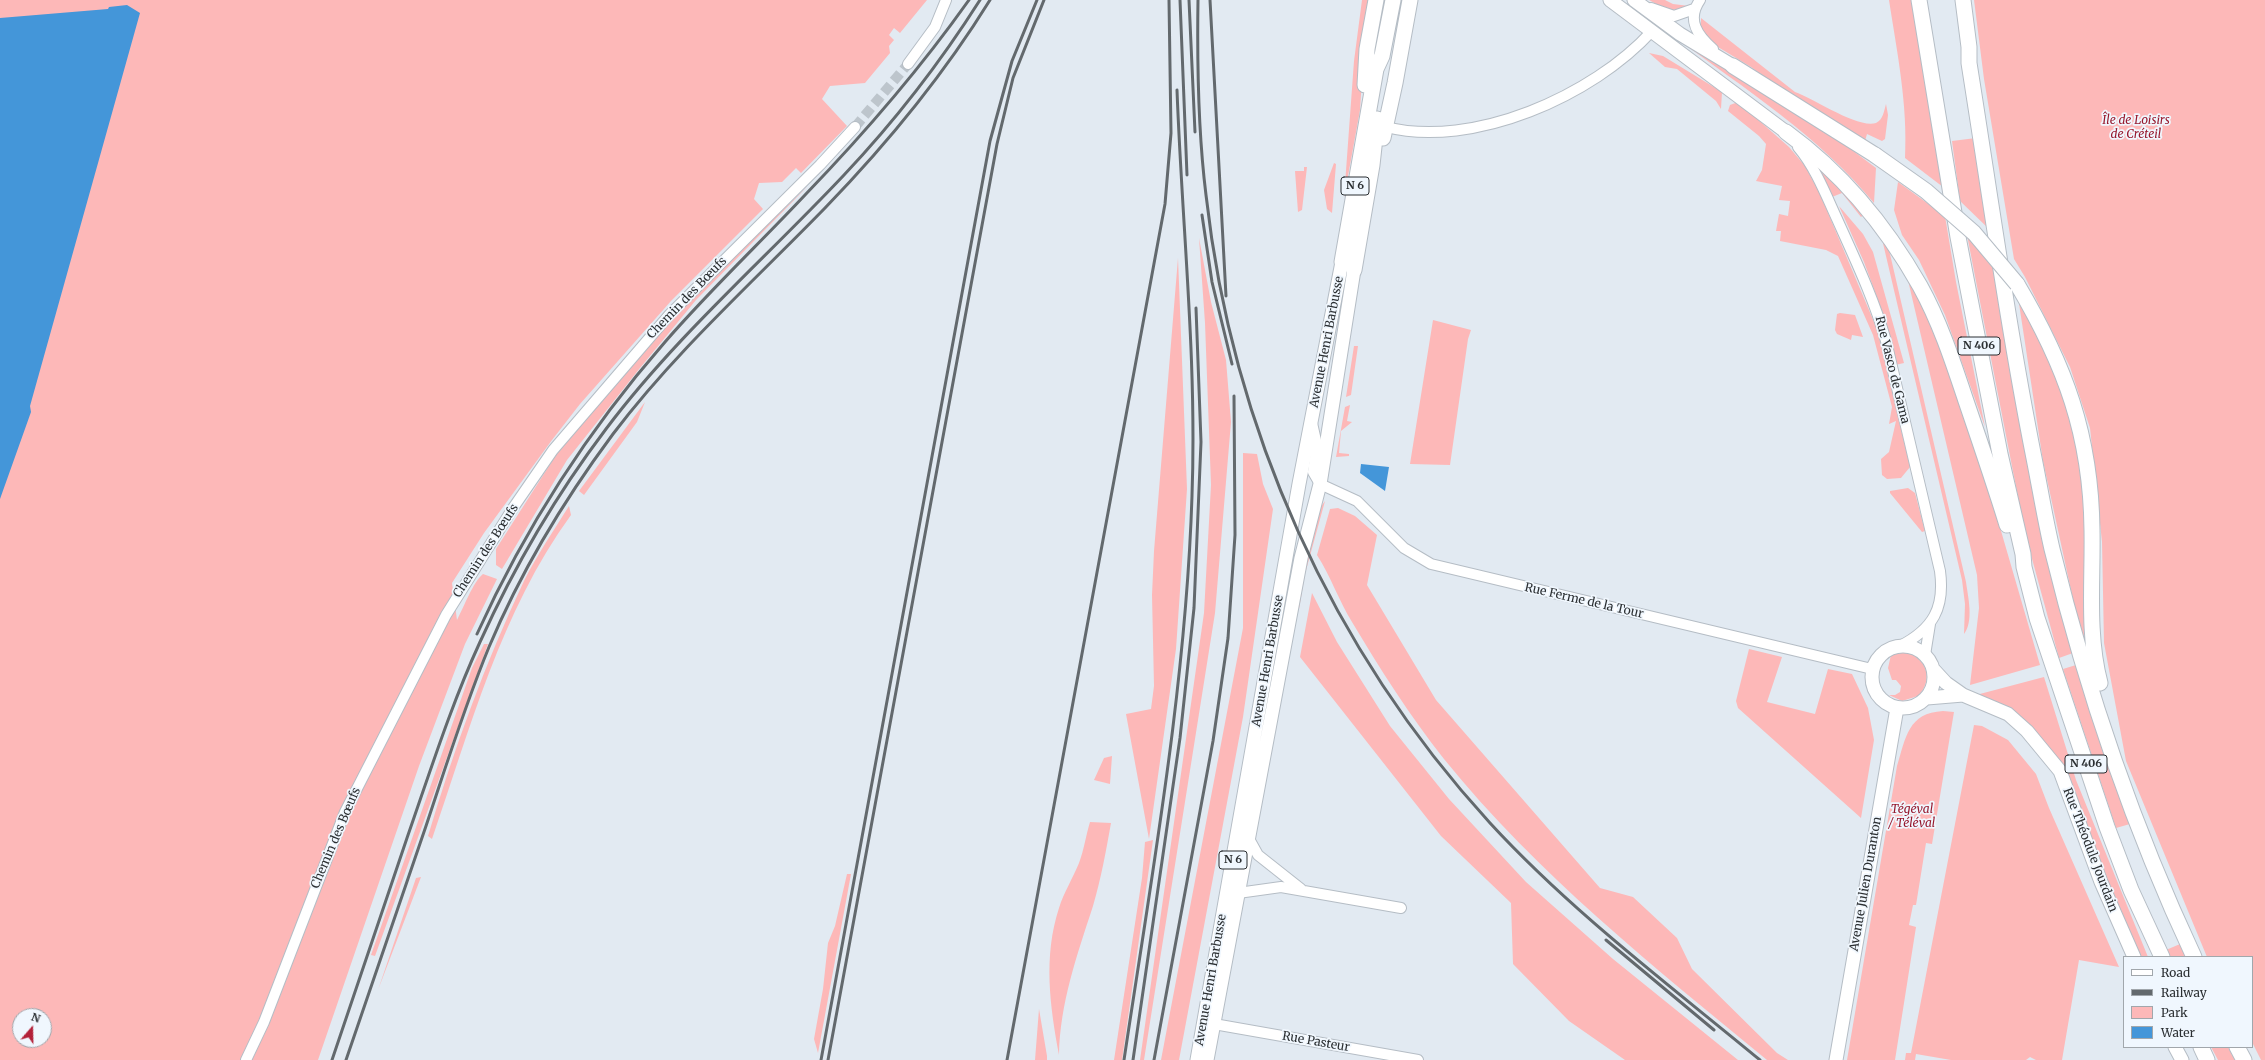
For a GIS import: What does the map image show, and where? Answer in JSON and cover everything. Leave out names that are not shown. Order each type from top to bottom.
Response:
[{"type":"highway","points":[[1369,111],[1364,99],[1367,49],[1376,0]]},
{"type":"highway","name":"N 6","points":[[1348,266],[1376,69],[1382,56],[1393,0]]},
{"type":"highway","points":[[1372,165],[1382,144],[1386,127],[1410,0]]},
{"type":"highway","points":[[1919,0],[1936,107],[1941,124]]},
{"type":"highway","name":"N 406","points":[[1926,0],[1941,107],[1941,124],[1958,237],[2000,454],[2023,554],[2024,567],[2037,618],[2107,827],[2131,890],[2162,956]]},
{"type":"highway","points":[[1955,0],[1963,48],[1969,63]]},
{"type":"highway","name":"N 406","points":[[1963,0],[1969,47],[1969,63],[2002,282],[2026,418],[2052,547],[2070,619],[2104,729],[2162,886],[2194,956]]},
{"type":"highway","name":"N 6","points":[[1348,266],[1372,165],[1375,130],[1386,68],[1382,56]]},
{"type":"highway","points":[[1733,66],[1875,154],[1926,191],[1974,233],[2016,284],[2040,324],[2060,366],[2079,421],[2089,466],[2095,666],[2111,730],[2113,753]]},
{"type":"highway","points":[[1786,132],[1811,150],[1847,186],[1893,242],[1921,287],[1948,348],[2016,556],[2024,567]]},
{"type":"highway","points":[[2201,1048],[2207,1060]]},
{"type":"highway","points":[[2238,1048],[2244,1060]]},
{"type":"main road","points":[[1610,0],[1786,132]]},
{"type":"main road","points":[[1634,0],[1680,34],[1733,66]]},
{"type":"main road","name":"Avenue Henri Barbusse","points":[[1197,1060],[1312,421],[1348,266]]},
{"type":"main road","name":"Avenue Henri Barbusse","points":[[1207,1060],[1301,558],[1320,484],[1348,266]]},
{"type":"main road","points":[[1900,646],[1912,647],[1925,655],[1934,670],[1934,685],[1927,698],[1913,707],[1897,708],[1884,702],[1877,695],[1872,681],[1872,669],[1882,654],[1900,646]]},
{"type":"main road","name":"Rue Théodule Jourdain","points":[[1934,670],[1946,683],[1963,696],[2008,714],[2028,731],[2060,770],[2101,882],[2134,956]]},
{"type":"main road","name":"Rue Théodule Jourdain","points":[[1927,698],[1963,696]]},
{"type":"main road","name":"Avenue Julien Duranton","points":[[1836,1060],[1897,708]]},
{"type":"main road","points":[[2176,1048],[2182,1060]]},
{"type":"street","points":[[939,18],[940,0]]},
{"type":"street","points":[[908,64],[935,27],[946,0]]},
{"type":"street","points":[[939,18],[954,0]]},
{"type":"street","points":[[1634,0],[1660,13],[1674,16],[1694,9],[1700,0]]},
{"type":"street","points":[[1694,9],[1698,34],[1733,66]]},
{"type":"street","points":[[1386,127],[1416,133],[1484,126],[1535,110],[1578,89],[1613,66],[1652,31]]},
{"type":"street","name":"Chemin des Bœufs","points":[[246,1060],[264,1022],[345,812],[446,615],[513,508],[553,450],[670,314],[820,165],[855,127]]},
{"type":"street","name":"Rue Vasco de Gama","points":[[1786,132],[1804,154],[1825,194],[1876,308],[1886,341],[1918,480],[1930,522],[1942,582],[1940,601],[1930,624],[1925,655]]},
{"type":"street","points":[[1312,421],[1317,445],[1313,472],[1320,484]]},
{"type":"street","name":"Rue Ferme de la Tour","points":[[1320,484],[1347,494],[1357,501],[1404,548],[1431,564],[1872,669]]},
{"type":"street","name":"Rue Vasco de Gama","points":[[1900,646],[1915,638],[1930,624]]},
{"type":"street","points":[[1248,837],[1258,855],[1300,889]]},
{"type":"street","points":[[1238,893],[1281,887],[1300,889],[1401,908]]},
{"type":"street","name":"Rue Pasteur","points":[[1214,1024],[1418,1060]]},
{"type":"green space","points":[[0,0],[927,0],[900,33],[894,28],[889,35],[894,40],[889,46],[890,53],[865,83],[830,86],[822,99],[847,126],[801,173],[796,168],[782,182],[759,183],[754,199],[763,209],[671,301],[580,404],[484,533],[452,583],[457,620],[479,578],[483,574],[497,579],[465,644],[419,766],[318,1060],[0,1060]]},
{"type":"green space","points":[[1362,0],[1372,0],[1364,47],[1360,110],[1344,198],[1354,61]]},
{"type":"green space","points":[[1649,0],[1665,0],[1673,4],[1689,6],[1669,11]]},
{"type":"green space","points":[[1889,0],[1912,0],[1943,187],[1905,158],[1906,138],[1903,98]]},
{"type":"green space","name":"Île de Loisirs de Créteil","points":[[1974,0],[2265,0],[2265,1060],[2261,1060],[2253,1044],[2253,956],[2207,956],[2126,761],[2104,643],[2102,542],[2090,428],[2070,367],[2025,277],[2014,259],[1984,79]]},
{"type":"green space","points":[[1701,18],[1795,92],[1836,112],[1858,122],[1868,124],[1876,123],[1882,118],[1886,104],[1888,115],[1885,139],[1882,141],[1867,134],[1865,141],[1708,41],[1701,33]]},
{"type":"green space","points":[[1676,38],[1820,126],[1876,168],[1874,203],[1830,156],[1780,114]]},
{"type":"green space","points":[[1649,53],[1663,56],[1722,92],[1721,109],[1716,101],[1677,69],[1665,67]]},
{"type":"green space","points":[[1738,102],[1789,147],[1805,166],[1820,194],[1877,329],[1910,467],[1901,478],[1887,479],[1882,475],[1881,459],[1889,452],[1896,421],[1889,424],[1892,407],[1873,335],[1838,256],[1826,250],[1780,241],[1781,231],[1776,231],[1779,214],[1788,216],[1790,201],[1779,200],[1782,186],[1756,181],[1762,170],[1766,144],[1759,136],[1728,111],[1730,105]]},
{"type":"green space","points":[[1976,138],[1989,229],[1960,201],[1952,141]]},
{"type":"green space","points":[[1334,163],[1336,164],[1332,213],[1327,209],[1324,190]]},
{"type":"green space","points":[[1304,167],[1307,167],[1302,210],[1298,212],[1295,171],[1304,171]]},
{"type":"green space","points":[[1819,167],[1866,213],[1861,217],[1842,193],[1832,197]]},
{"type":"green space","points":[[1898,182],[1945,216],[1956,282],[1985,427],[1945,315],[1919,260],[1902,235],[1894,210]]},
{"type":"green space","points":[[808,186],[696,300],[640,368],[567,460],[502,569],[496,565],[496,549],[556,455],[683,305]]},
{"type":"green space","points":[[1839,206],[1863,234],[1873,252],[1904,363],[1895,365],[1885,319],[1864,262]]},
{"type":"green space","points":[[1967,235],[1998,274],[2073,653],[2059,658],[2025,533]]},
{"type":"green space","points":[[1199,238],[1211,302],[1226,360],[1231,422],[1215,613],[1144,1060],[1140,1060],[1204,613],[1211,485],[1205,323]]},
{"type":"green space","points":[[1882,239],[1887,241],[1966,582],[1970,616],[1967,629],[1964,634],[1965,604],[1962,580]]},
{"type":"green space","points":[[1178,258],[1187,489],[1176,649],[1149,839],[1126,714],[1151,709],[1154,686],[1152,595],[1154,551]]},
{"type":"green space","points":[[1907,276],[1933,327],[1974,438],[2040,665],[1970,685],[1979,608],[1977,575]]},
{"type":"green space","points":[[2018,297],[2050,359],[2073,419],[2082,482],[2086,530],[2084,650],[2043,461]]},
{"type":"green space","points":[[1837,314],[1855,315],[1863,337],[1852,335],[1851,340],[1837,334],[1835,330]]},
{"type":"green space","points":[[1433,320],[1471,330],[1468,339],[1450,465],[1410,464]]},
{"type":"green space","points":[[1354,346],[1358,346],[1351,395],[1346,397]]},
{"type":"green space","points":[[645,402],[637,422],[584,495],[579,491]]},
{"type":"green space","points":[[1350,405],[1347,421],[1352,422],[1341,431],[1339,453],[1349,454],[1349,456],[1336,457],[1345,407]]},
{"type":"green space","points":[[1243,453],[1257,454],[1263,484],[1273,509],[1243,717],[1179,1060],[1161,1060],[1243,628]]},
{"type":"green space","points":[[1908,488],[1915,493],[1925,531],[1922,532],[1890,493],[1890,491]]},
{"type":"green space","points":[[1325,501],[1305,574],[1299,609],[1297,609],[1301,571],[1320,508]]},
{"type":"green space","points":[[569,506],[571,515],[546,552],[506,631],[474,713],[432,839],[428,836],[448,771],[496,643],[529,571]]},
{"type":"green space","points":[[1338,508],[1355,516],[1377,535],[1367,585],[1436,700],[1600,888],[1633,897],[1677,938],[1692,969],[1777,1053],[1788,1060],[1767,1060],[1598,918],[1518,841],[1480,801],[1444,759],[1407,709],[1373,657],[1347,614],[1327,572],[1317,555],[1330,509]]},
{"type":"green space","points":[[1312,593],[1337,642],[1390,726],[1449,799],[1526,882],[1613,959],[1738,1060],[1625,1060],[1569,1021],[1513,964],[1511,903],[1441,836],[1300,657]]},
{"type":"green space","points":[[484,644],[488,644],[375,956],[371,955],[472,668]]},
{"type":"green space","points":[[1749,649],[1782,657],[1767,702],[1815,714],[1828,669],[1852,674],[1868,708],[1874,740],[1861,818],[1738,708],[1736,701]]},
{"type":"green space","points":[[1906,652],[1919,659],[1926,670],[1927,677],[1923,690],[1918,696],[1902,701],[1889,695],[1895,695],[1900,692],[1901,686],[1896,680],[1892,680],[1888,668],[1891,655]]},
{"type":"green space","points":[[2076,665],[2130,824],[2116,828],[2063,669]]},
{"type":"green space","points":[[2044,677],[2076,780],[2148,956],[2140,956],[2112,892],[2070,779],[2058,759],[1976,695]]},
{"type":"green space","name":"Tégéval / Téléval","points":[[1943,711],[1954,712],[1932,844],[1926,843],[1916,905],[1913,905],[1909,925],[1916,927],[1895,1060],[1847,1060],[1897,766],[1906,736],[1915,722],[1922,716]]},
{"type":"green space","points":[[1974,725],[1982,726],[2008,740],[2036,774],[2049,808],[2119,967],[2079,960],[2062,1060],[2036,1060],[2030,1057],[2026,1060],[1951,1060],[1916,1054],[1915,1060],[1905,1060],[1906,1053],[1911,1053]]},
{"type":"green space","points":[[1112,756],[1110,784],[1094,780],[1104,758]]},
{"type":"green space","points":[[1090,822],[1111,823],[1096,896],[1070,979],[1062,1017],[1059,1055],[1051,1000],[1051,945],[1059,908],[1063,896],[1079,863]]},
{"type":"green space","points":[[1153,840],[1122,1060],[1114,1060],[1142,878],[1145,842]]},
{"type":"green space","points":[[847,874],[851,874],[818,1053],[814,1039],[823,989],[828,943],[835,926]]},
{"type":"green space","points":[[421,877],[378,990],[416,878]]},
{"type":"green space","points":[[2180,944],[2186,956],[2169,956],[2166,950]]},
{"type":"green space","points":[[1039,1009],[1047,1056],[1047,1060],[1035,1060]]},
{"type":"green space","points":[[2212,1048],[2229,1048],[2235,1060],[2218,1060]]},
{"type":"water","points":[[127,5],[140,13],[30,406],[31,412],[0,499],[0,18],[108,9],[109,7]]},
{"type":"water","points":[[1361,464],[1389,467],[1385,491],[1360,473]]},
{"type":"tunnel","points":[[855,127],[908,64]]},
{"type":"railway","points":[[477,634],[516,556],[538,518],[560,481],[610,409],[682,323],[870,125],[931,51],[969,0]]},
{"type":"railway","points":[[332,1060],[450,714],[469,666],[493,614],[537,532],[588,454],[633,395],[691,330],[814,207],[863,155],[899,113],[933,69],[980,0]]},
{"type":"railway","points":[[346,1060],[480,669],[515,591],[561,510],[577,484],[637,403],[689,346],[848,184],[892,134],[953,56],[990,0]]},
{"type":"railway","points":[[821,1060],[990,141],[1012,61],[1037,0]]},
{"type":"railway","points":[[828,1060],[997,144],[1013,78],[1044,0]]},
{"type":"railway","points":[[1007,1060],[1165,204],[1171,133],[1169,0]]},
{"type":"railway","points":[[1180,0],[1187,175]]},
{"type":"railway","points":[[1189,0],[1195,132]]},
{"type":"railway","points":[[1198,0],[1198,73],[1201,147],[1206,195],[1219,282],[1239,367],[1265,451],[1298,532],[1337,610],[1382,684],[1433,756],[1490,823],[1521,855],[1587,917],[1655,975],[1760,1060]]},
{"type":"railway","points":[[1210,0],[1226,296]]},
{"type":"railway","points":[[1124,1060],[1166,779],[1183,638],[1189,567],[1193,445],[1191,343],[1177,90]]},
{"type":"railway","points":[[1202,215],[1212,282],[1232,364]]},
{"type":"railway","points":[[1133,1060],[1180,738],[1194,608],[1201,442],[1196,308]]},
{"type":"railway","points":[[1154,1060],[1213,741],[1228,638],[1235,535],[1234,396]]},
{"type":"railway","points":[[1606,940],[1714,1030]]}]
